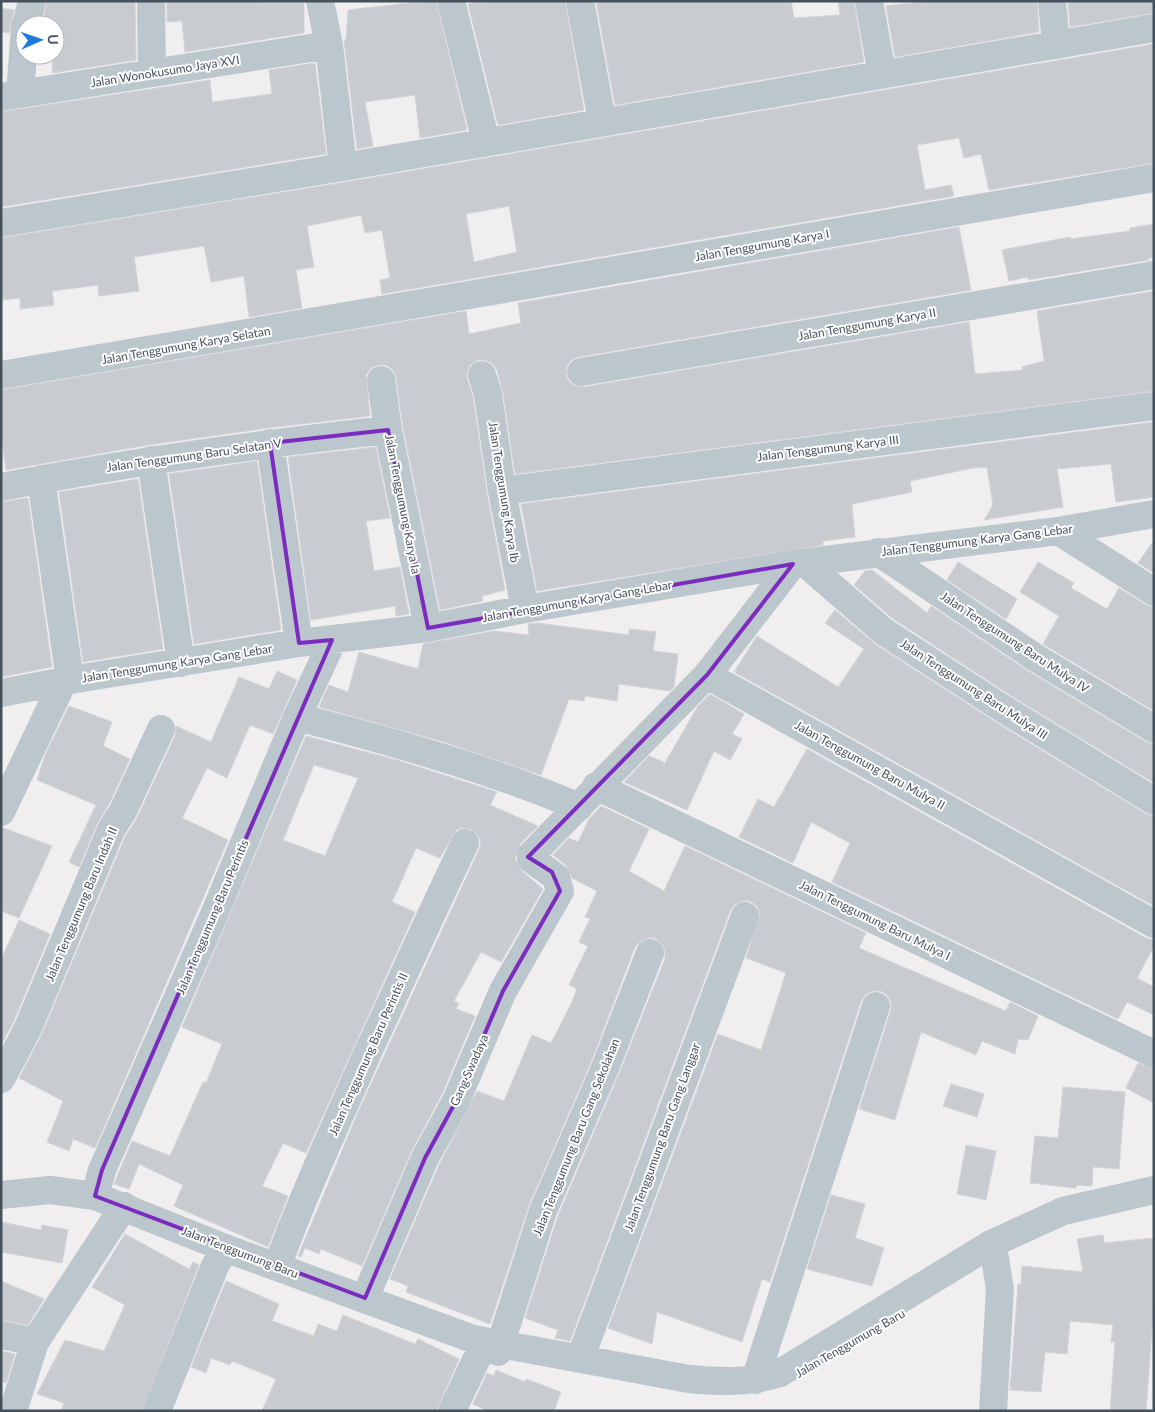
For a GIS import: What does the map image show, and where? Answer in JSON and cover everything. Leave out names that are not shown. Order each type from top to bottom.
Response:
[{"type":"street","points":[[28,15],[32,1]]},
{"type":"street","points":[[151,1],[152,73]]},
{"type":"street","points":[[320,1],[329,45],[343,167]]},
{"type":"street","points":[[452,1],[486,142]]},
{"type":"street","points":[[580,1],[602,121]]},
{"type":"street","points":[[868,1],[882,74]]},
{"type":"street","points":[[1052,1],[1056,45]]},
{"type":"street","points":[[1,223],[343,167],[602,121],[1154,28]]},
{"type":"street","name":"Jalan Wonokusumo Jaya XVI","points":[[11,95],[329,45]]},
{"type":"street","points":[[11,95],[17,65]]},
{"type":"street","name":"Jalan Tenggumung Karya I","points":[[370,314],[1154,178]]},
{"type":"street","name":"Jalan Tenggumung Karya II","points":[[581,372],[1154,275]]},
{"type":"street","name":"Jalan Tenggumung Karya Selatan","points":[[1,375],[370,314]]},
{"type":"street","name":"Jalan Tenggumung Karya Ib","points":[[482,375],[494,428],[502,491],[524,609]]},
{"type":"street","name":"Jalan Tenggumung Karya Ia","points":[[381,380],[388,430],[428,628]]},
{"type":"street","name":"Jalan Tenggumung Karya III","points":[[502,491],[1154,406]]},
{"type":"street","name":"Jalan Tenggumung Baru Selatan V","points":[[1,487],[150,460],[270,443],[388,430]]},
{"type":"street","points":[[270,443],[299,643]]},
{"type":"street","points":[[150,460],[182,663]]},
{"type":"street","points":[[1,812],[66,681],[41,479]]},
{"type":"street","name":"Jalan Tenggumung Karya Gang Lebar","points":[[1,693],[299,643],[428,628],[524,609],[799,564],[878,552],[1058,531],[1154,514]]},
{"type":"street","points":[[1058,531],[1154,592]]},
{"type":"street","name":"Jalan Tenggumung Baru Mulya IV","points":[[878,552],[1036,658],[1154,729]]},
{"type":"street","points":[[297,717],[422,750],[518,781],[579,807],[596,786],[707,674],[799,564]]},
{"type":"street","name":"Jalan Tenggumung Baru Mulya III","points":[[799,564],[883,631],[1005,710],[1154,801]]},
{"type":"street","name":"Jalan Tenggumung Baru Perintis","points":[[95,1196],[102,1170],[213,917],[297,717],[333,640]]},
{"type":"street","name":"Jalan Tenggumung Baru Mulya II","points":[[707,674],[1154,924]]},
{"type":"street","name":"Jalan Tenggumung Baru Indah II","points":[[1,1079],[27,1030],[111,830],[123,811],[161,729]]},
{"type":"street","name":"Jalan Tenggumung Baru Mulya I","points":[[596,786],[1154,1054]]},
{"type":"street","name":"Gang Swadaya","points":[[365,1298],[425,1158],[456,1101],[504,991],[560,891],[556,877],[531,859],[530,855],[579,807]]},
{"type":"street","name":"Jalan Tenggumung Baru Perintis II","points":[[277,1267],[294,1221],[334,1128],[425,924],[465,843]]},
{"type":"street","name":"Jalan Tenggumung Baru Gang Langgar","points":[[580,1359],[745,916]]},
{"type":"street","name":"Jalan Tenggumung Baru Gang Sekolahan","points":[[452,1411],[485,1348],[606,1068],[650,953]]},
{"type":"street","points":[[755,1380],[876,1006]]},
{"type":"street","name":"Jalan Tenggumung Baru","points":[[1,1195],[50,1190],[95,1196],[124,1206],[220,1257],[277,1267],[365,1298],[485,1348],[580,1373],[698,1393],[752,1390],[777,1383],[811,1368],[995,1258],[1040,1235],[1080,1221],[1154,1205]]},
{"type":"street","name":"Jalan Tenggumung Baru","points":[[485,1348],[580,1359],[714,1382],[755,1380],[780,1373],[798,1364],[991,1244],[1063,1211],[1154,1190]]},
{"type":"street","points":[[13,1411],[35,1342],[124,1206]]},
{"type":"street","points":[[157,1411],[220,1257]]},
{"type":"street","points":[[993,1411],[1000,1289],[995,1258]]},
{"type":"street","points":[[1,1335],[35,1342]]},
{"type":"highlighted area","points":[[388,430],[428,628],[793,564],[707,675],[528,857],[552,872],[560,891],[503,991],[456,1101],[425,1158],[365,1298],[95,1196],[102,1170],[332,640],[299,643],[270,443]]},
{"type":"building","points":[[47,1],[135,1],[136,60],[52,73],[52,65],[65,65],[65,15],[44,15]]},
{"type":"building","points":[[167,1],[304,2],[304,33],[185,52],[182,21],[167,22]]},
{"type":"building","points":[[436,1],[467,130],[420,138],[415,95],[365,102],[373,146],[357,149],[344,40],[346,40],[348,10]]},
{"type":"building","points":[[489,1],[565,1],[584,110],[498,125],[468,4]]},
{"type":"building","points":[[596,1],[791,1],[794,18],[840,15],[838,1],[854,1],[864,62],[615,105]]},
{"type":"building","points":[[929,1],[1037,1],[1039,32],[895,57],[886,6]]},
{"type":"building","points":[[1068,1],[1154,1],[1154,13],[1070,27]]},
{"type":"building","points":[[1,8],[14,10],[9,33],[1,32]]},
{"type":"building","points":[[1154,44],[1154,163],[989,190],[981,154],[964,158],[959,138],[917,145],[925,190],[951,185],[954,196],[382,294],[380,280],[390,278],[382,230],[365,233],[361,215],[307,226],[314,267],[296,270],[302,308],[249,317],[244,276],[211,282],[204,246],[134,257],[139,291],[99,296],[98,285],[52,291],[54,305],[20,309],[20,298],[1,300],[1,238],[346,182]],"holes":[[[509,206],[517,252],[474,262],[466,214]]]},
{"type":"building","points":[[315,63],[326,154],[1,207],[1,112],[210,80],[212,102],[272,94],[269,70]]},
{"type":"building","points":[[1154,224],[1154,257],[1148,258],[1149,260],[1028,280],[1028,277],[1009,281],[1002,250],[1070,237],[1070,239],[1130,231],[1130,228]]},
{"type":"building","points":[[959,227],[971,290],[578,357],[571,360],[567,366],[566,375],[569,382],[575,386],[584,387],[969,322],[975,374],[1023,370],[1022,367],[1044,361],[1037,311],[1154,291],[1154,391],[515,474],[503,392],[497,370],[492,363],[478,360],[470,365],[467,379],[473,397],[487,494],[505,590],[482,596],[483,601],[440,610],[403,427],[396,378],[393,370],[386,365],[372,367],[366,375],[370,416],[148,445],[6,470],[1,433],[1,390],[466,311],[469,334],[521,323],[518,303]]},
{"type":"building","points":[[1154,422],[1154,497],[1116,502],[1111,464],[1057,469],[1063,507],[984,520],[993,505],[987,467],[973,468],[910,481],[912,492],[852,504],[855,537],[823,541],[823,545],[537,591],[521,504]]},
{"type":"building","points":[[376,447],[390,518],[366,521],[374,571],[400,567],[409,614],[396,616],[395,606],[311,620],[288,457]]},
{"type":"building","points":[[257,461],[281,630],[194,644],[169,474]]},
{"type":"building","points":[[138,479],[163,649],[83,662],[59,492]]},
{"type":"building","points":[[28,498],[52,667],[1,677],[1,502]]},
{"type":"building","points":[[1154,540],[1154,573],[1138,563]]},
{"type":"building","points":[[958,562],[1017,599],[1006,619],[947,580]]},
{"type":"building","points":[[1038,562],[1074,583],[1071,588],[1107,609],[1119,588],[1154,608],[1154,711],[1043,644],[1059,616],[1020,592]]},
{"type":"building","points":[[872,570],[927,613],[931,606],[1028,671],[1154,745],[1154,783],[1013,697],[892,618],[854,585],[865,571]]},
{"type":"building","points":[[835,610],[875,644],[997,723],[1146,814],[1154,817],[1154,906],[734,672],[757,636],[838,687],[864,649],[825,623]]},
{"type":"building","points":[[538,623],[629,635],[629,629],[656,632],[653,651],[678,654],[674,687],[670,691],[619,684],[617,701],[585,696],[584,701],[569,699],[541,775],[444,742],[319,707],[329,685],[348,692],[359,652],[418,669],[423,644],[494,631],[529,635],[528,624]]},
{"type":"building","points":[[277,671],[297,680],[273,734],[250,725],[227,778],[207,768],[182,818],[228,840],[95,1148],[73,1139],[69,1151],[47,1142],[63,1101],[19,1078],[41,1036],[125,837],[137,818],[175,736],[176,726],[211,742],[239,677],[269,689]]},
{"type":"building","points":[[710,694],[744,714],[732,734],[742,739],[730,760],[714,751],[687,810],[624,782],[649,756],[664,762],[663,766],[698,706]]},
{"type":"building","points":[[69,706],[112,722],[103,746],[130,759],[109,804],[97,824],[79,867],[69,862],[96,805],[37,780],[45,755]]},
{"type":"building","points":[[306,736],[400,761],[497,792],[490,805],[538,826],[520,844],[515,859],[522,871],[543,889],[501,962],[481,952],[454,1001],[459,1003],[456,1009],[475,1016],[442,1094],[411,1152],[362,1266],[321,1249],[319,1254],[305,1248],[301,1257],[298,1256],[359,1110],[479,850],[481,842],[478,835],[471,829],[463,828],[456,830],[440,858],[416,848],[392,902],[415,912],[306,1153],[283,1143],[262,1186],[288,1196],[268,1247],[174,1206],[183,1185],[139,1164],[129,1189],[114,1184],[132,1141],[170,1156],[203,1082],[206,1083],[222,1044],[182,1027]],"holes":[[[314,765],[358,778],[325,856],[283,840]]]},
{"type":"building","points":[[807,749],[1146,938],[1154,940],[1154,946],[1137,978],[1154,987],[1154,1015],[1127,1002],[1118,1019],[832,882],[850,843],[811,822],[793,863],[739,837],[758,799],[774,807]]},
{"type":"building","points":[[601,806],[649,829],[629,871],[664,891],[685,846],[866,933],[859,948],[1006,1011],[1010,1002],[1038,1016],[1028,1040],[1018,1039],[1015,1054],[982,1041],[976,1055],[921,1032],[895,1120],[859,1109],[891,1010],[891,1002],[888,996],[881,991],[872,991],[865,995],[861,1001],[770,1282],[762,1279],[742,1342],[657,1312],[652,1344],[608,1328],[718,1034],[761,1050],[786,973],[746,958],[760,914],[757,906],[750,901],[735,904],[730,911],[570,1341],[555,1338],[558,1330],[525,1318],[558,1216],[619,1074],[665,959],[665,951],[662,944],[655,938],[641,941],[635,947],[591,1062],[529,1205],[490,1324],[406,1292],[408,1286],[390,1279],[439,1165],[477,1091],[504,1101],[532,1035],[551,1043],[571,1004],[577,989],[569,985],[588,946],[579,942],[590,919],[585,917],[597,891],[572,878],[566,865],[553,855],[569,838],[578,842],[589,819]]},
{"type":"building","points":[[1,827],[52,846],[19,918],[1,911]]},
{"type":"building","points":[[19,920],[50,934],[13,1023],[1,1045],[1,960]]},
{"type":"building","points":[[1138,1063],[1154,1069],[1154,1103],[1126,1088]]},
{"type":"building","points":[[951,1084],[984,1094],[977,1117],[943,1106]]},
{"type":"building","points":[[1063,1087],[1125,1092],[1119,1169],[1093,1167],[1092,1186],[1077,1185],[1076,1188],[1030,1183],[1035,1136],[1058,1138]]},
{"type":"building","points":[[966,1145],[996,1151],[986,1200],[957,1194]]},
{"type":"building","points":[[831,1195],[865,1204],[855,1238],[884,1248],[872,1286],[807,1269]]},
{"type":"building","points":[[1,1222],[41,1230],[42,1225],[68,1230],[62,1263],[1,1252]]},
{"type":"building","points":[[125,1234],[189,1269],[193,1262],[199,1265],[142,1411],[61,1411],[64,1403],[37,1394],[65,1340],[104,1351],[125,1305],[92,1287]]},
{"type":"building","points":[[1103,1235],[1104,1243],[1154,1238],[1154,1300],[1146,1411],[1110,1411],[1115,1342],[1111,1342],[1113,1325],[1070,1321],[1067,1354],[1045,1352],[1041,1392],[1010,1390],[1018,1284],[1021,1284],[1022,1266],[1083,1272],[1077,1239]]},
{"type":"building","points":[[1,1281],[44,1299],[28,1325],[1,1320]]},
{"type":"building","points":[[226,1281],[279,1304],[272,1321],[314,1336],[318,1324],[337,1331],[343,1315],[415,1344],[418,1339],[459,1359],[436,1411],[262,1411],[276,1379],[232,1361],[230,1365],[211,1358],[206,1373],[191,1367]]},
{"type":"building","points":[[1,1351],[15,1354],[6,1383],[1,1381]]},
{"type":"building","points":[[496,1370],[525,1382],[526,1379],[561,1392],[554,1411],[488,1411],[473,1404],[487,1373],[494,1376]]}]
